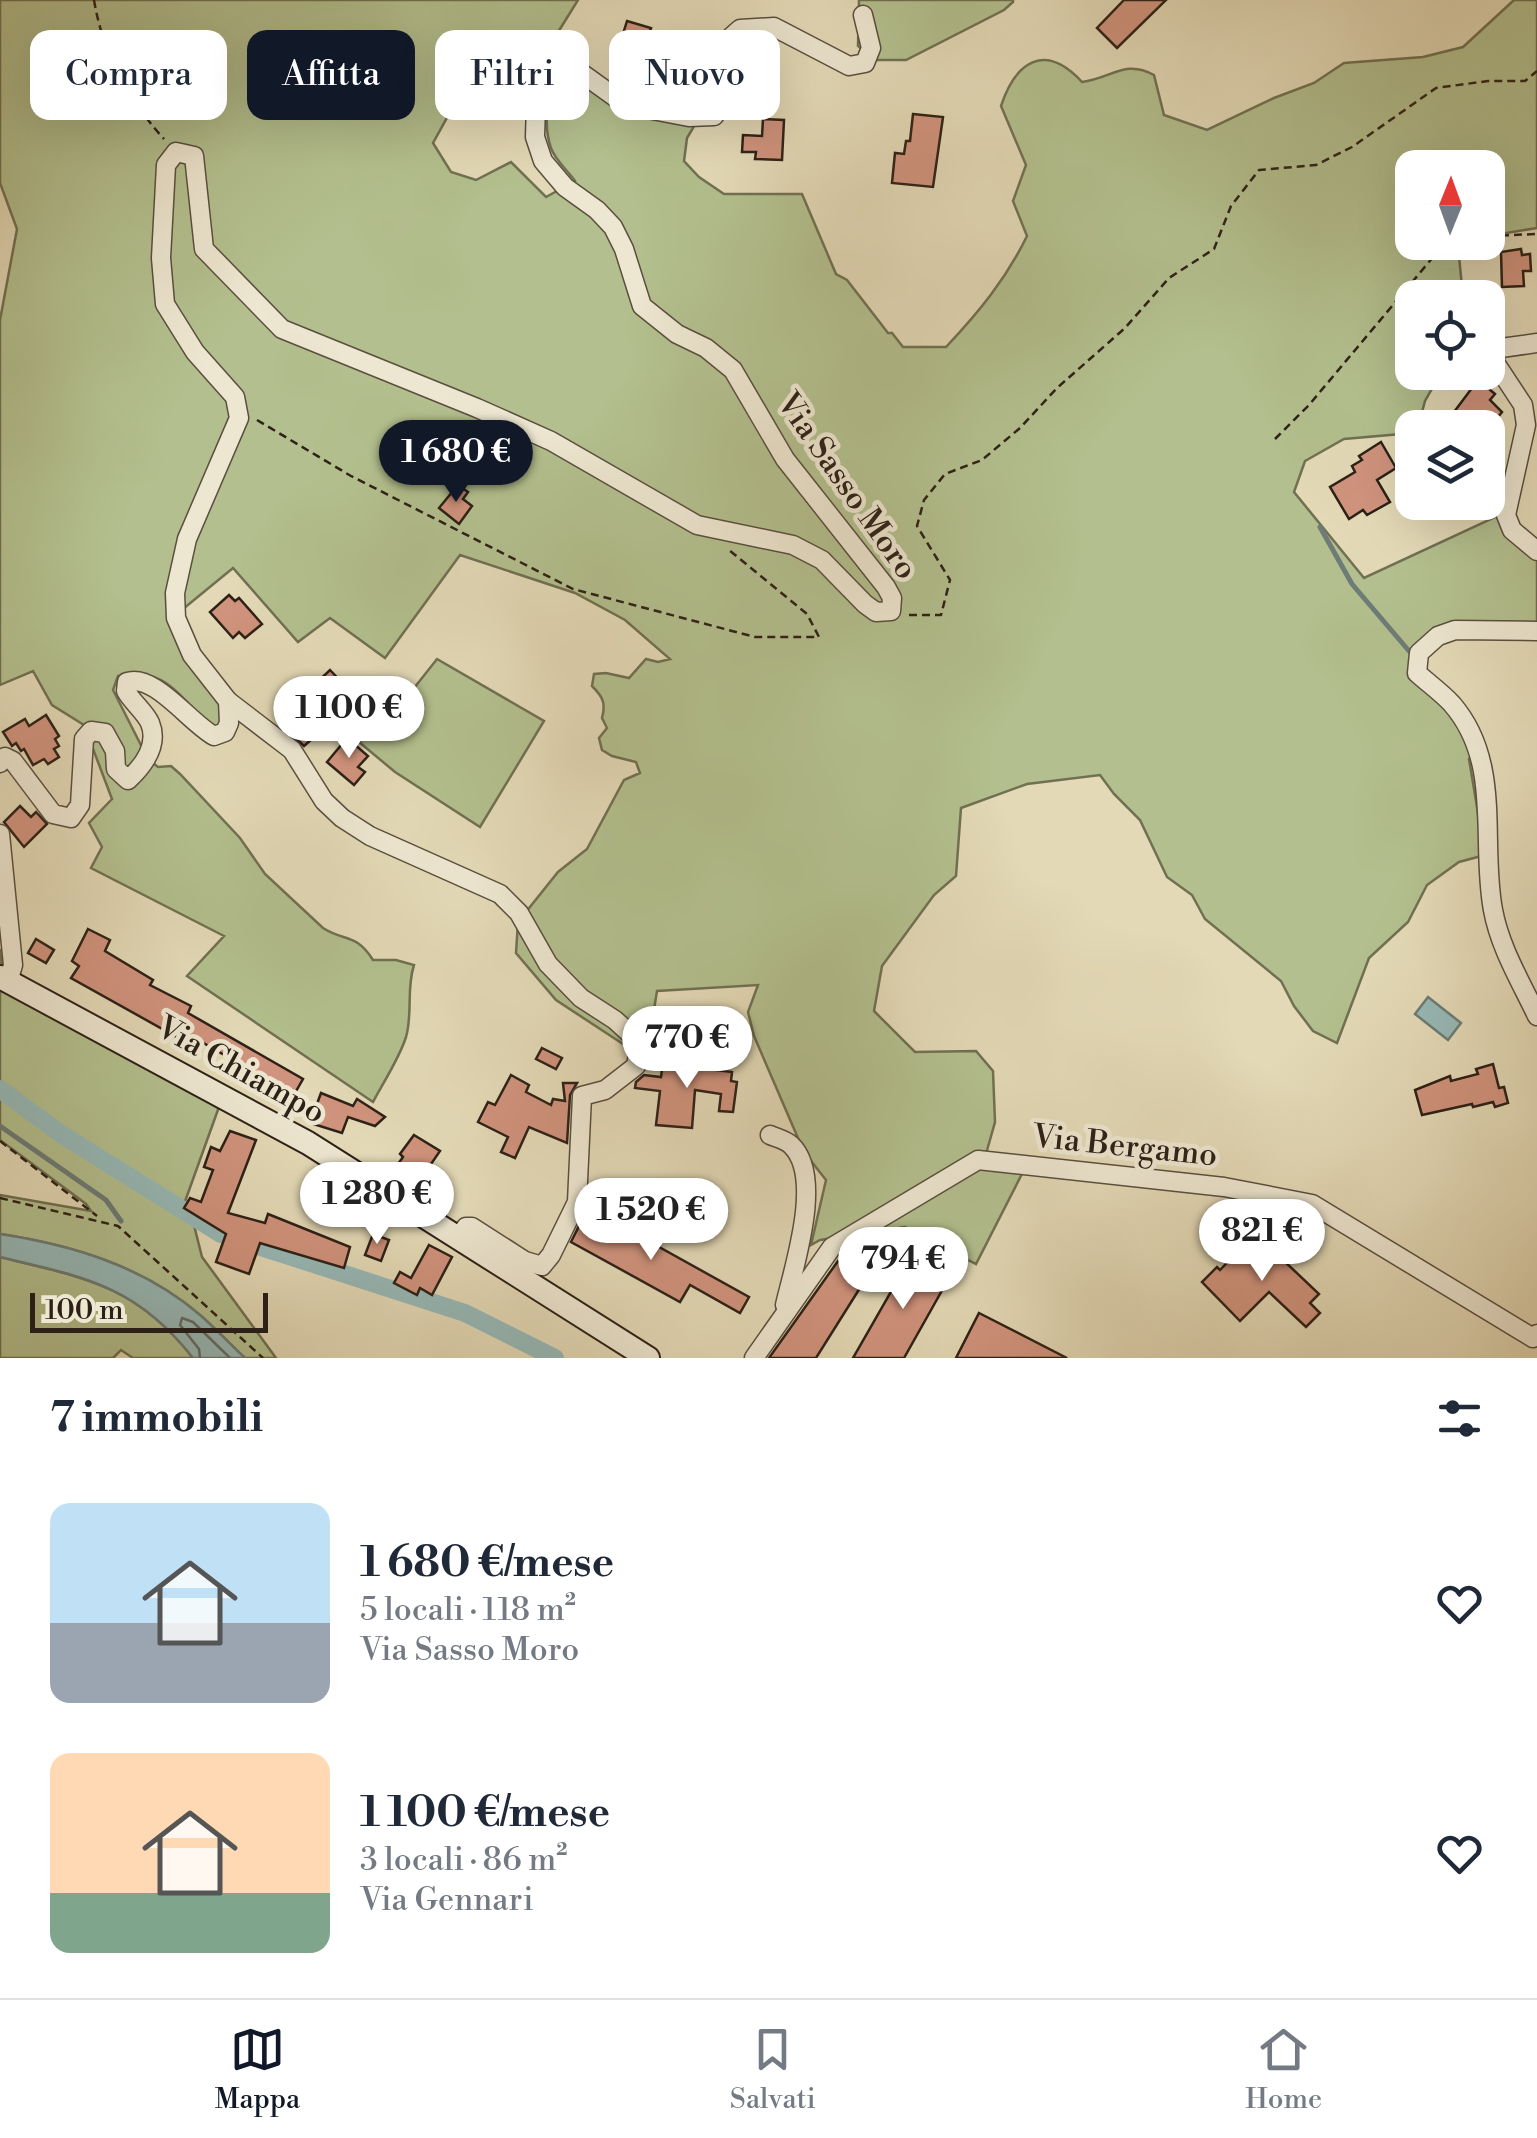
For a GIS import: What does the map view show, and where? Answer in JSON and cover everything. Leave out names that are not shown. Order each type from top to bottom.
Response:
[{"type":"main road","name":"Via Chiampo","points":[[4,979],[308,1143],[648,1358]]},
{"type":"street","name":"Via Sasso Moro","points":[[176,152],[194,156],[204,249],[282,329],[551,442],[697,524],[793,545],[822,560],[865,604],[884,614],[891,611],[892,598],[886,587],[785,459],[732,370],[642,306],[613,227],[597,210],[564,187],[543,161],[536,137],[537,71],[544,57],[555,54],[626,105],[689,117],[714,116],[726,100],[731,38],[740,30],[774,27],[849,66],[866,63],[871,48],[864,15]]},
{"type":"street","points":[[176,152],[166,165],[160,258],[165,304],[195,352],[236,397],[239,418],[187,539],[175,594],[176,618],[192,655],[228,701],[292,750],[324,801],[342,818],[370,836],[500,894],[518,913],[548,964],[581,998],[640,1043],[636,1066],[605,1090],[582,1096],[576,1202],[542,1266],[472,1228],[466,1227],[458,1238]]},
{"type":"street","points":[[1537,343],[1502,348],[1492,358],[1523,405],[1526,425],[1506,515],[1512,530],[1537,551]]},
{"type":"street","points":[[1537,631],[1455,630],[1438,636],[1420,652],[1417,673],[1452,704],[1482,765],[1489,798],[1492,909],[1500,939],[1537,1016]]},
{"type":"street","points":[[0,763],[5,758],[13,761],[52,814],[71,818],[80,805],[84,738],[91,731],[105,733],[115,751],[116,769],[128,780],[141,768],[152,745],[150,723],[126,690],[127,682],[135,679],[152,684],[214,736],[225,732],[229,722],[228,701]]},
{"type":"street","points":[[0,834],[12,965],[4,979]]},
{"type":"street","name":"Via Bergamo","points":[[770,1136],[789,1142],[800,1157],[806,1179],[801,1236],[783,1313]]},
{"type":"street","name":"Via Bergamo","points":[[754,1358],[832,1248],[978,1160],[1224,1187],[1312,1204],[1533,1338],[1537,1334]]},
{"type":"path","points":[[94,0],[99,33],[120,82],[176,152]]},
{"type":"path","points":[[891,611],[902,615],[940,615],[950,580],[917,526],[924,500],[944,474],[982,460],[1125,328],[1169,278],[1214,249],[1231,206],[1258,170],[1316,166],[1352,147],[1436,88],[1525,80],[1537,71]]},
{"type":"path","points":[[1505,235],[1537,234]]},
{"type":"path","points":[[1275,439],[1309,405],[1431,260]]},
{"type":"path","points":[[239,418],[254,418],[351,476],[573,589],[755,637],[819,637],[807,614],[724,546]]},
{"type":"path","points":[[0,1141],[90,1207],[100,1220]]},
{"type":"path","points":[[0,1198],[118,1226],[262,1358]]},
{"type":"green space","points":[[0,0],[578,0],[559,30],[435,30],[435,120],[446,120],[433,143],[451,172],[476,180],[511,162],[546,197],[575,181],[553,152],[547,120],[589,120],[589,78],[609,90],[609,120],[696,123],[687,138],[684,161],[724,194],[802,194],[836,274],[847,280],[888,333],[903,347],[946,347],[991,294],[1027,236],[1013,201],[1026,165],[1001,106],[1015,78],[1033,62],[1056,63],[1082,82],[1126,69],[1144,71],[1154,75],[1164,115],[1207,130],[1314,83],[1344,63],[1423,57],[1463,47],[1514,0],[1537,0],[1537,228],[1505,233],[1505,150],[1395,150],[1395,260],[1459,260],[1461,280],[1395,280],[1395,390],[1431,390],[1423,410],[1395,410],[1395,434],[1344,439],[1305,461],[1294,492],[1364,578],[1489,520],[1505,520],[1508,511],[1537,555],[1537,629],[1486,629],[1452,635],[1423,650],[1413,663],[1476,748],[1469,759],[1485,855],[1459,862],[1427,885],[1408,922],[1369,958],[1337,1043],[1313,1031],[1281,981],[1205,919],[1192,895],[1167,877],[1140,820],[1100,775],[1027,784],[961,808],[956,876],[934,895],[882,966],[874,1011],[915,1052],[976,1051],[993,1071],[995,1122],[986,1154],[1027,1164],[976,1264],[905,1227],[820,1240],[811,1245],[826,1180],[804,1152],[754,1036],[748,1012],[758,985],[657,991],[651,1028],[629,1048],[556,1000],[516,953],[518,922],[558,872],[587,849],[624,780],[640,773],[636,762],[602,750],[599,738],[607,728],[602,718],[603,700],[592,686],[594,674],[629,678],[646,659],[670,659],[625,620],[575,593],[460,555],[385,658],[330,618],[298,642],[233,568],[183,609],[188,636],[224,690],[220,729],[212,728],[171,687],[148,675],[118,676],[113,690],[148,759],[158,767],[171,766],[180,774],[240,838],[265,874],[323,928],[356,942],[373,960],[414,965],[406,1037],[373,1102],[187,976],[224,936],[91,868],[102,847],[89,823],[112,799],[84,725],[52,705],[33,671],[0,685],[0,320],[17,229],[0,183]]},
{"type":"green space","points":[[859,0],[1013,2],[906,60],[875,60],[858,46]]},
{"type":"green space","points":[[437,659],[544,721],[480,827],[395,772],[359,742],[395,712]]},
{"type":"green space","points":[[0,949],[3,975],[224,1093],[183,1207],[192,1217],[202,1257],[276,1358],[245,1358],[178,1298],[131,1271],[54,1244],[0,1234],[0,1195],[91,1211],[0,1140]]},
{"type":"green space","points":[[0,1257],[107,1288],[151,1314],[193,1358],[133,1358],[121,1350],[113,1358],[0,1358]]},
{"type":"water","points":[[1428,997],[1461,1023],[1448,1040],[1415,1014]]},
{"type":"water","points":[[0,1234],[54,1244],[106,1260],[155,1283],[206,1320],[245,1358],[193,1358],[172,1334],[130,1300],[84,1279],[0,1257]]},
{"type":"building","points":[[1124,0],[1166,0],[1117,48],[1097,28]]},
{"type":"building","points":[[627,21],[651,28],[650,30],[624,30]]},
{"type":"building","points":[[913,114],[943,117],[933,187],[892,183],[895,153],[904,154],[906,141],[910,141]]},
{"type":"building","points":[[763,120],[784,120],[782,160],[755,159],[756,152],[742,152],[743,135],[762,136]]},
{"type":"building","points":[[1521,249],[1522,255],[1530,254],[1531,271],[1523,271],[1524,286],[1505,287],[1501,260],[1505,260],[1505,251]]},
{"type":"building","points":[[1470,390],[1490,390],[1495,394],[1490,400],[1500,410],[1456,410]]},
{"type":"building","points":[[1381,442],[1395,466],[1377,480],[1390,502],[1367,515],[1363,510],[1349,519],[1330,487],[1355,472],[1352,466],[1362,460],[1359,456]]},
{"type":"building","points":[[458,485],[468,492],[463,499],[472,506],[459,524],[439,508]]},
{"type":"building","points":[[229,595],[235,601],[239,598],[262,624],[245,638],[239,632],[233,638],[210,612]]},
{"type":"building","points":[[330,670],[348,689],[312,722],[321,731],[304,746],[283,726],[318,694],[312,687]]},
{"type":"building","points":[[356,683],[364,691],[350,704],[342,695]]},
{"type":"building","points":[[46,715],[59,736],[55,739],[59,746],[54,749],[59,757],[48,764],[44,759],[33,765],[24,749],[21,751],[16,743],[12,746],[3,732],[25,719],[29,726]]},
{"type":"building","points":[[347,738],[368,756],[358,767],[365,772],[354,785],[327,762]]},
{"type":"building","points":[[20,806],[31,817],[36,812],[47,824],[24,847],[4,822]]},
{"type":"building","points":[[88,929],[110,940],[105,951],[153,980],[150,985],[191,1006],[188,1013],[303,1079],[288,1105],[232,1073],[238,1063],[186,1033],[182,1040],[71,978],[79,966],[72,961]]},
{"type":"building","points":[[36,939],[54,950],[46,963],[28,953]]},
{"type":"building","points":[[720,1013],[722,1029],[690,1033],[688,1017]]},
{"type":"building","points":[[542,1048],[562,1058],[556,1069],[536,1059]]},
{"type":"building","points":[[681,1055],[694,1057],[692,1067],[732,1072],[731,1081],[737,1082],[733,1112],[719,1111],[721,1094],[695,1090],[692,1128],[656,1125],[660,1091],[635,1088],[636,1082],[644,1075],[661,1077],[663,1062],[680,1064]]},
{"type":"building","points":[[1493,1064],[1499,1088],[1504,1087],[1508,1103],[1495,1107],[1493,1102],[1473,1107],[1472,1104],[1422,1115],[1415,1090],[1450,1076],[1451,1081],[1478,1074],[1476,1069]]},
{"type":"building","points":[[511,1075],[529,1085],[526,1092],[551,1105],[553,1099],[565,1101],[563,1083],[577,1083],[570,1095],[567,1143],[529,1127],[515,1158],[501,1152],[508,1137],[478,1122],[488,1102],[495,1105]]},
{"type":"building","points":[[321,1093],[353,1106],[357,1099],[385,1117],[375,1126],[348,1117],[342,1133],[310,1123]]},
{"type":"building","points":[[230,1131],[256,1140],[228,1213],[265,1223],[268,1214],[350,1247],[344,1268],[260,1243],[249,1274],[216,1262],[226,1234],[184,1208],[190,1198],[201,1202],[213,1170],[204,1167],[211,1147],[220,1151]]},
{"type":"building","points":[[414,1135],[440,1151],[418,1183],[396,1167]]},
{"type":"building","points":[[598,1213],[749,1297],[740,1313],[690,1285],[680,1302],[571,1242],[581,1222],[589,1226]]},
{"type":"building","points":[[373,1234],[389,1240],[381,1261],[365,1255]]},
{"type":"building","points":[[1263,1241],[1319,1294],[1310,1303],[1320,1313],[1306,1327],[1269,1292],[1240,1321],[1202,1282],[1245,1244],[1253,1251]]},
{"type":"building","points":[[429,1245],[452,1257],[432,1295],[420,1288],[417,1295],[394,1283],[400,1272],[411,1278]]},
{"type":"building","points":[[912,1255],[949,1278],[904,1358],[853,1358]]},
{"type":"building","points":[[838,1261],[865,1280],[816,1358],[769,1358]]},
{"type":"building","points":[[979,1313],[1067,1358],[956,1358]]},
{"type":"waterway","points":[[1320,527],[1352,584],[1409,651]]},
{"type":"waterway","points":[[0,1089],[61,1134],[221,1234],[465,1313],[555,1358]]},
{"type":"waterway","points":[[0,1126],[106,1200],[121,1221]]}]
